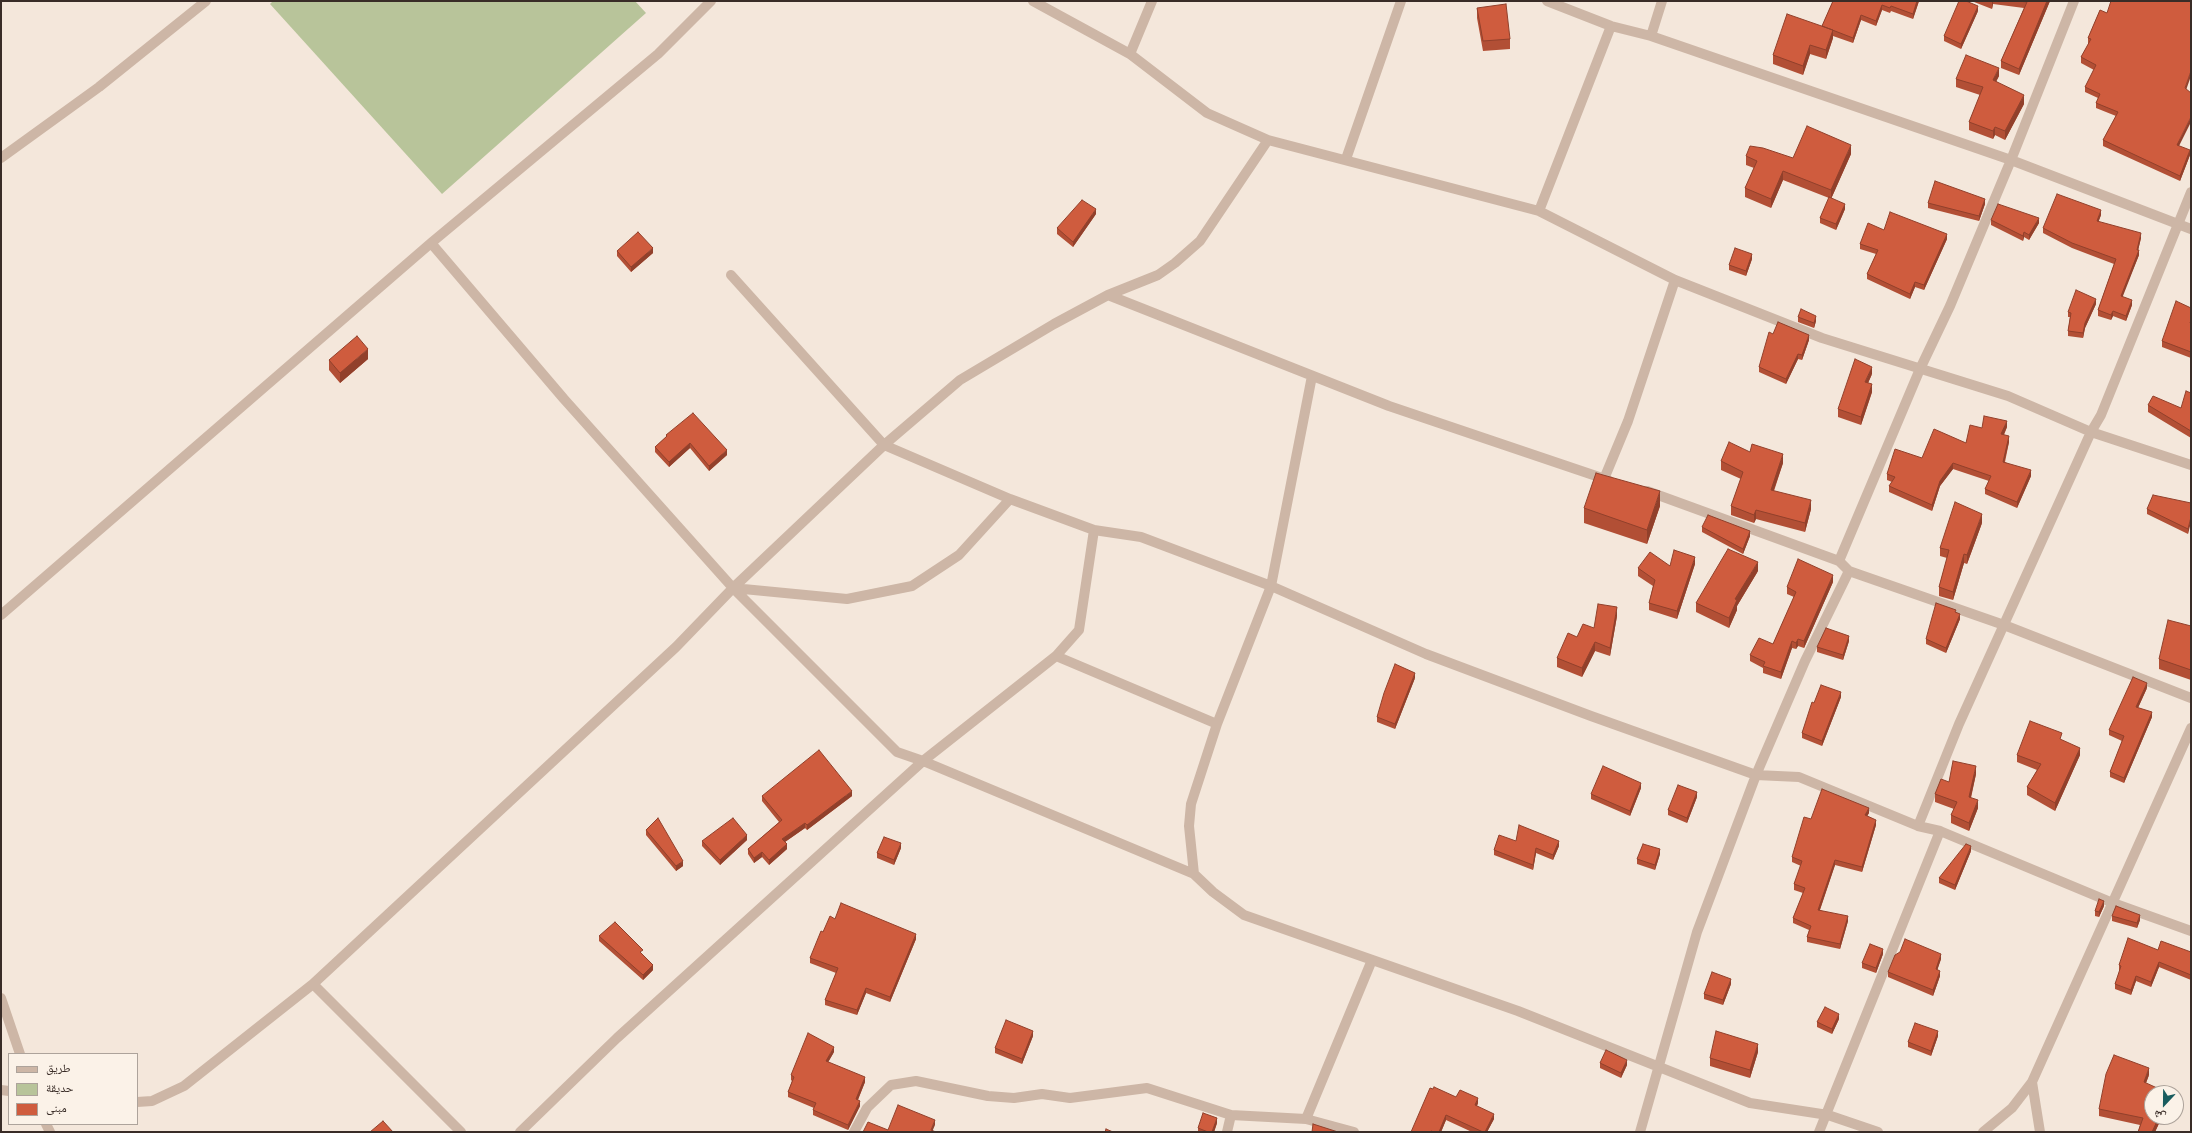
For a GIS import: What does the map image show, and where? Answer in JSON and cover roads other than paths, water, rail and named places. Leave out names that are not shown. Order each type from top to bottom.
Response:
[{"type":"street","points":[[1,158],[99,87],[163,38],[206,1]]},
{"type":"street","points":[[1,615],[431,243],[658,54],[711,1]]},
{"type":"street","points":[[1033,1],[1130,54],[1207,113],[1268,140],[1346,159],[1539,211],[1675,280],[1822,338],[2008,396],[2091,432],[2191,465]]},
{"type":"street","points":[[1130,54],[1152,1]]},
{"type":"street","points":[[1346,159],[1401,1]]},
{"type":"street","points":[[1547,1],[1611,26],[1651,36],[2011,160],[2179,224],[2191,230]]},
{"type":"street","points":[[1651,36],[1662,1]]},
{"type":"street","points":[[1839,561],[1920,369],[1950,306],[2011,160],[2074,1]]},
{"type":"street","points":[[1539,211],[1611,26]]},
{"type":"street","points":[[138,1102],[152,1101],[184,1086],[313,984],[676,647],[733,588],[884,445],[960,380],[1054,324],[1108,295],[1158,275],[1175,263],[1200,241],[1268,140]]},
{"type":"street","points":[[1918,826],[1959,724],[2091,432],[2101,415],[2191,192]]},
{"type":"street","points":[[431,243],[564,399],[733,588],[896,752],[923,761],[1194,874],[1213,892],[1244,915],[1518,1011],[1750,1103],[1828,1115],[1878,1132]]},
{"type":"street","points":[[731,275],[884,445],[1010,499],[1094,530],[1141,537],[1271,586],[1426,654],[1590,716],[1756,775],[1799,777],[1918,826],[1940,831],[2113,903],[2191,931]]},
{"type":"street","points":[[1604,479],[1628,421],[1675,280]]},
{"type":"street","points":[[1108,295],[1389,406],[1604,479],[1617,482]]},
{"type":"street","points":[[1194,874],[1189,826],[1191,804],[1217,724],[1271,586],[1312,376]]},
{"type":"street","points":[[1637,488],[1839,561],[1849,571],[2004,625],[2191,698]]},
{"type":"street","points":[[733,588],[846,599],[912,586],[959,555],[1010,499]]},
{"type":"street","points":[[520,1132],[623,1032],[923,761],[1056,656],[1079,630],[1094,530]]},
{"type":"street","points":[[1640,1132],[1660,1067],[1697,932],[1756,775],[1805,661],[1849,571]]},
{"type":"street","points":[[1056,656],[1217,724]]},
{"type":"street","points":[[1983,1132],[2012,1108],[2032,1082],[2191,728]]},
{"type":"street","points":[[1819,1132],[1828,1115],[1940,831]]},
{"type":"street","points":[[1306,1119],[1372,960]]},
{"type":"street","points":[[313,984],[461,1132]]},
{"type":"street","points":[[1,998],[20,1053]]},
{"type":"street","points":[[854,1132],[867,1108],[891,1085],[916,1081],[988,1096],[1014,1098],[1042,1094],[1070,1098],[1147,1088],[1231,1115],[1306,1119],[1354,1132]]},
{"type":"street","points":[[2032,1082],[2040,1132]]},
{"type":"street","points":[[1227,1132],[1231,1115]]}]
